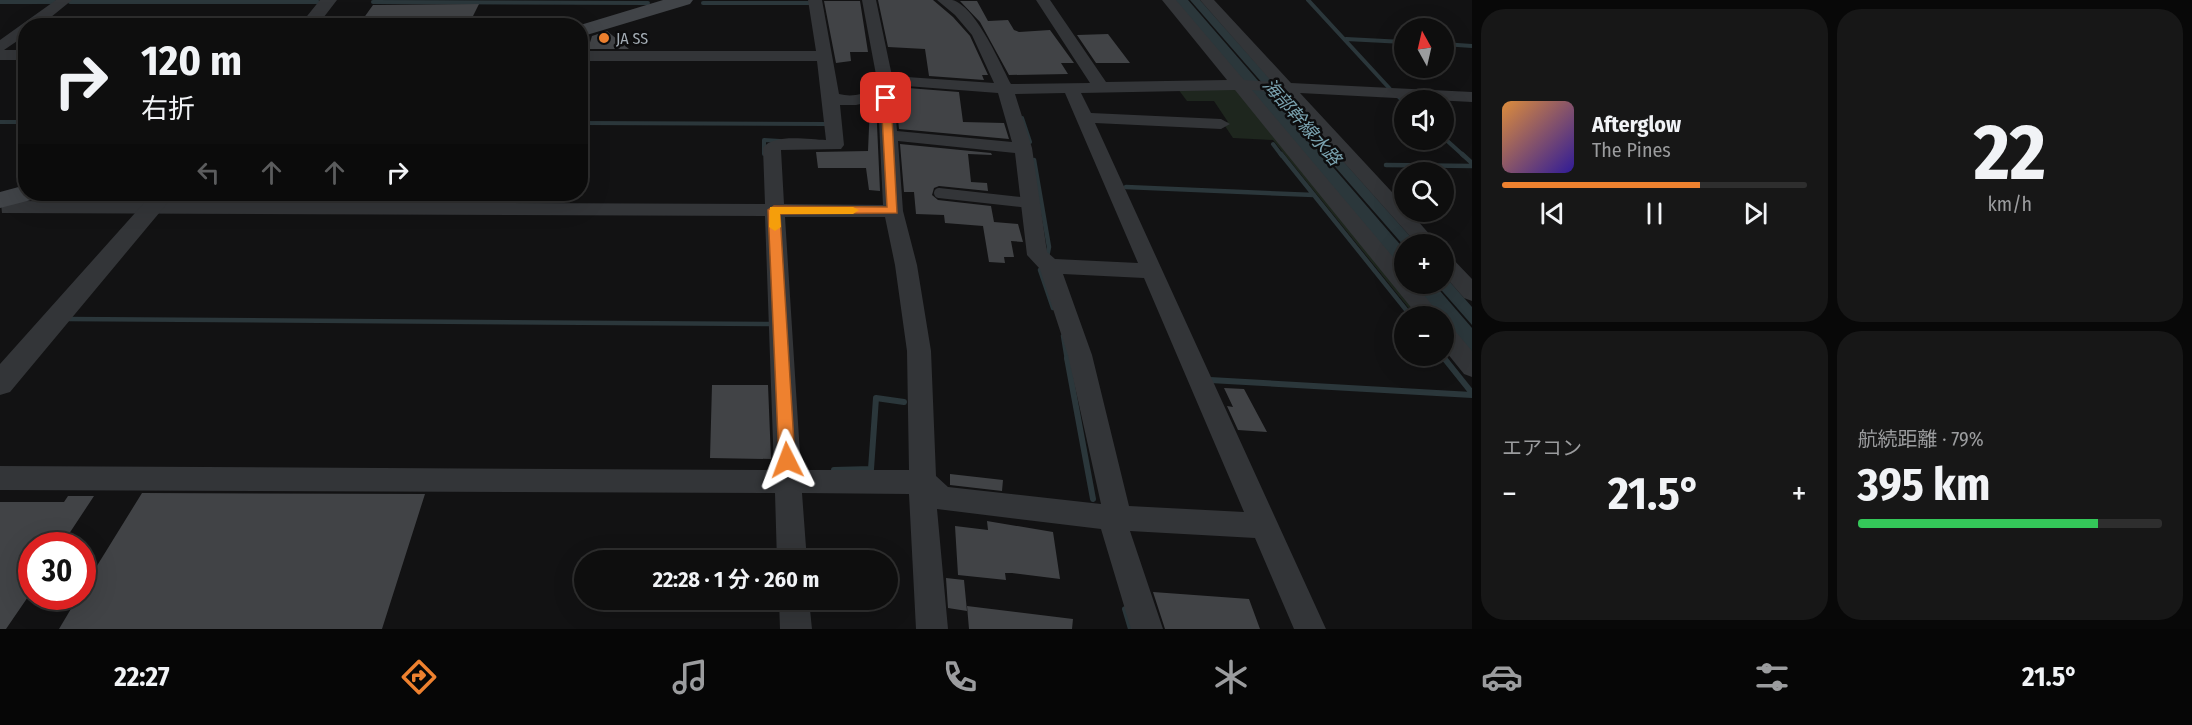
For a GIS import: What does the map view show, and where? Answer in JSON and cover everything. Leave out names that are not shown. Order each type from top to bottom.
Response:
[{"type":"main road","points":[[588,29],[683,0]]},
{"type":"main road","points":[[0,200],[18,195]]},
{"type":"street","points":[[41,18],[65,0]]},
{"type":"street","points":[[314,18],[329,0]]},
{"type":"street","points":[[791,550],[772,148],[777,145],[835,146],[831,97],[814,0]]},
{"type":"street","points":[[869,0],[885,80],[893,211],[906,265],[919,351],[923,482],[932,629]]},
{"type":"street","points":[[944,0],[962,13],[963,18],[978,33],[1005,89],[1023,148],[1037,255],[1050,266],[1080,354],[1115,518],[1148,629]]},
{"type":"street","points":[[1043,0],[1101,87]]},
{"type":"street","points":[[1168,0],[1241,85],[1422,306]]},
{"type":"street","points":[[1208,0],[1283,86],[1419,234]]},
{"type":"street","points":[[0,47],[18,34]]},
{"type":"street","points":[[0,55],[18,55]]},
{"type":"street","points":[[588,56],[823,57]]},
{"type":"street","points":[[831,97],[861,101],[881,92],[885,80]]},
{"type":"street","points":[[885,80],[1005,89],[1283,86],[1472,97]]},
{"type":"street","points":[[1071,88],[1087,118],[1263,526],[1310,629]]},
{"type":"street","points":[[1087,118],[1221,124]]},
{"type":"street","points":[[888,135],[1023,148]]},
{"type":"street","points":[[0,200],[2,207],[158,201],[893,211]]},
{"type":"street","points":[[0,384],[158,201]]},
{"type":"street","points":[[1050,266],[1153,271]]},
{"type":"street","points":[[1454,273],[1472,293]]},
{"type":"street","points":[[1454,346],[1472,368]]},
{"type":"street","points":[[0,478],[923,482],[941,498],[1115,518],[1263,526]]},
{"type":"street","points":[[795,610],[796,629]]},
{"type":"lane","points":[[939,193],[1030,203]]},
{"type":"shaded area","points":[[1232,88],[1238,90],[1394,281],[1394,290],[1273,140],[1233,138],[1223,123],[1228,122],[1214,101],[1187,101],[1178,89]]},
{"type":"shaded area","points":[[172,201],[322,201],[319,206],[172,205]]},
{"type":"shaded area","points":[[1397,294],[1405,294],[1415,306],[1407,306]]},
{"type":"water","points":[[1175,0],[1188,0],[1394,237],[1394,263]]},
{"type":"water","name":"海部幹線水路","points":[[1190,0],[1200,0],[1394,218],[1394,222],[1397,222],[1408,234],[1394,235]]},
{"type":"water","points":[[1454,287],[1472,307],[1472,325],[1445,294],[1454,294]]},
{"type":"water","points":[[1420,294],[1443,294],[1453,306],[1431,306]]},
{"type":"water","points":[[1454,307],[1472,328],[1472,356],[1454,334]]},
{"type":"building","points":[[878,0],[933,0],[970,36],[988,75],[982,75],[984,80],[929,76],[925,49],[888,47]]},
{"type":"building","points":[[824,1],[860,1],[868,52],[850,52],[851,61],[836,63]]},
{"type":"building","points":[[960,1],[977,1],[988,21],[1008,20],[1014,30],[1019,32],[1050,30],[1074,63],[1061,63],[1068,74],[1009,75],[980,22]]},
{"type":"building","points":[[479,4],[472,18],[364,18],[373,5]]},
{"type":"building","points":[[607,31],[629,49],[588,49],[592,36]]},
{"type":"building","points":[[1108,34],[1130,63],[1096,63],[1077,35]]},
{"type":"building","points":[[895,87],[959,92],[963,122],[1004,123],[1009,139],[899,129]]},
{"type":"building","points":[[876,103],[880,191],[869,190],[866,168],[818,168],[816,152],[868,151],[870,104]]},
{"type":"building","points":[[900,144],[991,153],[992,155],[968,154],[971,182],[987,183],[988,191],[939,186],[934,188],[932,195],[938,200],[991,206],[994,222],[1018,224],[1023,242],[1011,241],[1014,257],[1004,257],[1005,263],[989,262],[983,226],[945,223],[944,215],[916,214],[914,192],[904,192]]},
{"type":"building","points":[[712,385],[768,385],[771,459],[710,458]]},
{"type":"building","points":[[1224,388],[1244,389],[1267,432],[1238,430],[1227,406],[1233,407]]},
{"type":"building","points":[[950,474],[1003,480],[1002,491],[950,485]]},
{"type":"building","points":[[142,493],[425,494],[382,629],[59,629],[70,610],[96,610],[96,567]]},
{"type":"building","points":[[68,496],[94,496],[70,532],[18,532],[19,610],[6,629],[0,629],[0,502],[64,502]]},
{"type":"building","points":[[987,521],[1053,532],[1060,579],[1012,573],[1005,573],[1006,580],[958,575],[955,526],[988,530]]},
{"type":"building","points":[[946,578],[964,580],[967,611],[948,608]]},
{"type":"building","points":[[1153,592],[1249,599],[1260,629],[1165,629]]},
{"type":"building","points":[[967,606],[1073,619],[1072,629],[969,629]]},
{"type":"waterway","points":[[1308,0],[1391,90]]},
{"type":"waterway","points":[[0,2],[55,2]]},
{"type":"waterway","points":[[70,2],[318,2]]},
{"type":"waterway","points":[[373,2],[648,3]]},
{"type":"waterway","points":[[703,3],[810,3]]},
{"type":"waterway","points":[[1346,39],[1394,41]]},
{"type":"waterway","points":[[1454,45],[1472,46]]},
{"type":"waterway","points":[[1022,118],[1030,142]]},
{"type":"waterway","points":[[0,122],[18,122]]},
{"type":"waterway","points":[[588,123],[826,124]]},
{"type":"waterway","points":[[764,154],[764,140],[780,141]]},
{"type":"waterway","points":[[1273,144],[1282,156]]},
{"type":"waterway","points":[[1454,147],[1464,156]]},
{"type":"waterway","points":[[1281,154],[1314,195]]},
{"type":"waterway","points":[[1462,154],[1472,163]]},
{"type":"waterway","points":[[1034,160],[1049,247],[1047,257]]},
{"type":"waterway","points":[[1386,165],[1472,166]]},
{"type":"waterway","points":[[1126,187],[1314,195]]},
{"type":"waterway","points":[[1314,195],[1403,306]]},
{"type":"waterway","points":[[1040,270],[1053,308]]},
{"type":"waterway","points":[[67,319],[770,324]]},
{"type":"waterway","points":[[1063,336],[1067,360]]},
{"type":"waterway","points":[[1067,358],[1093,499]]},
{"type":"waterway","points":[[1450,366],[1472,393]]},
{"type":"waterway","points":[[1210,380],[1472,395]]},
{"type":"waterway","points":[[834,470],[871,469],[876,398],[904,402]]},
{"type":"waterway","points":[[1125,609],[1131,629]]},
{"type":"slow traffic","points":[[775,227],[774,210],[853,210]]},
{"type":"place","name":"JA SS","points":[[604,38]]},
{"type":"route","points":[[787,460],[774,210],[893,211],[886,98]]}]
